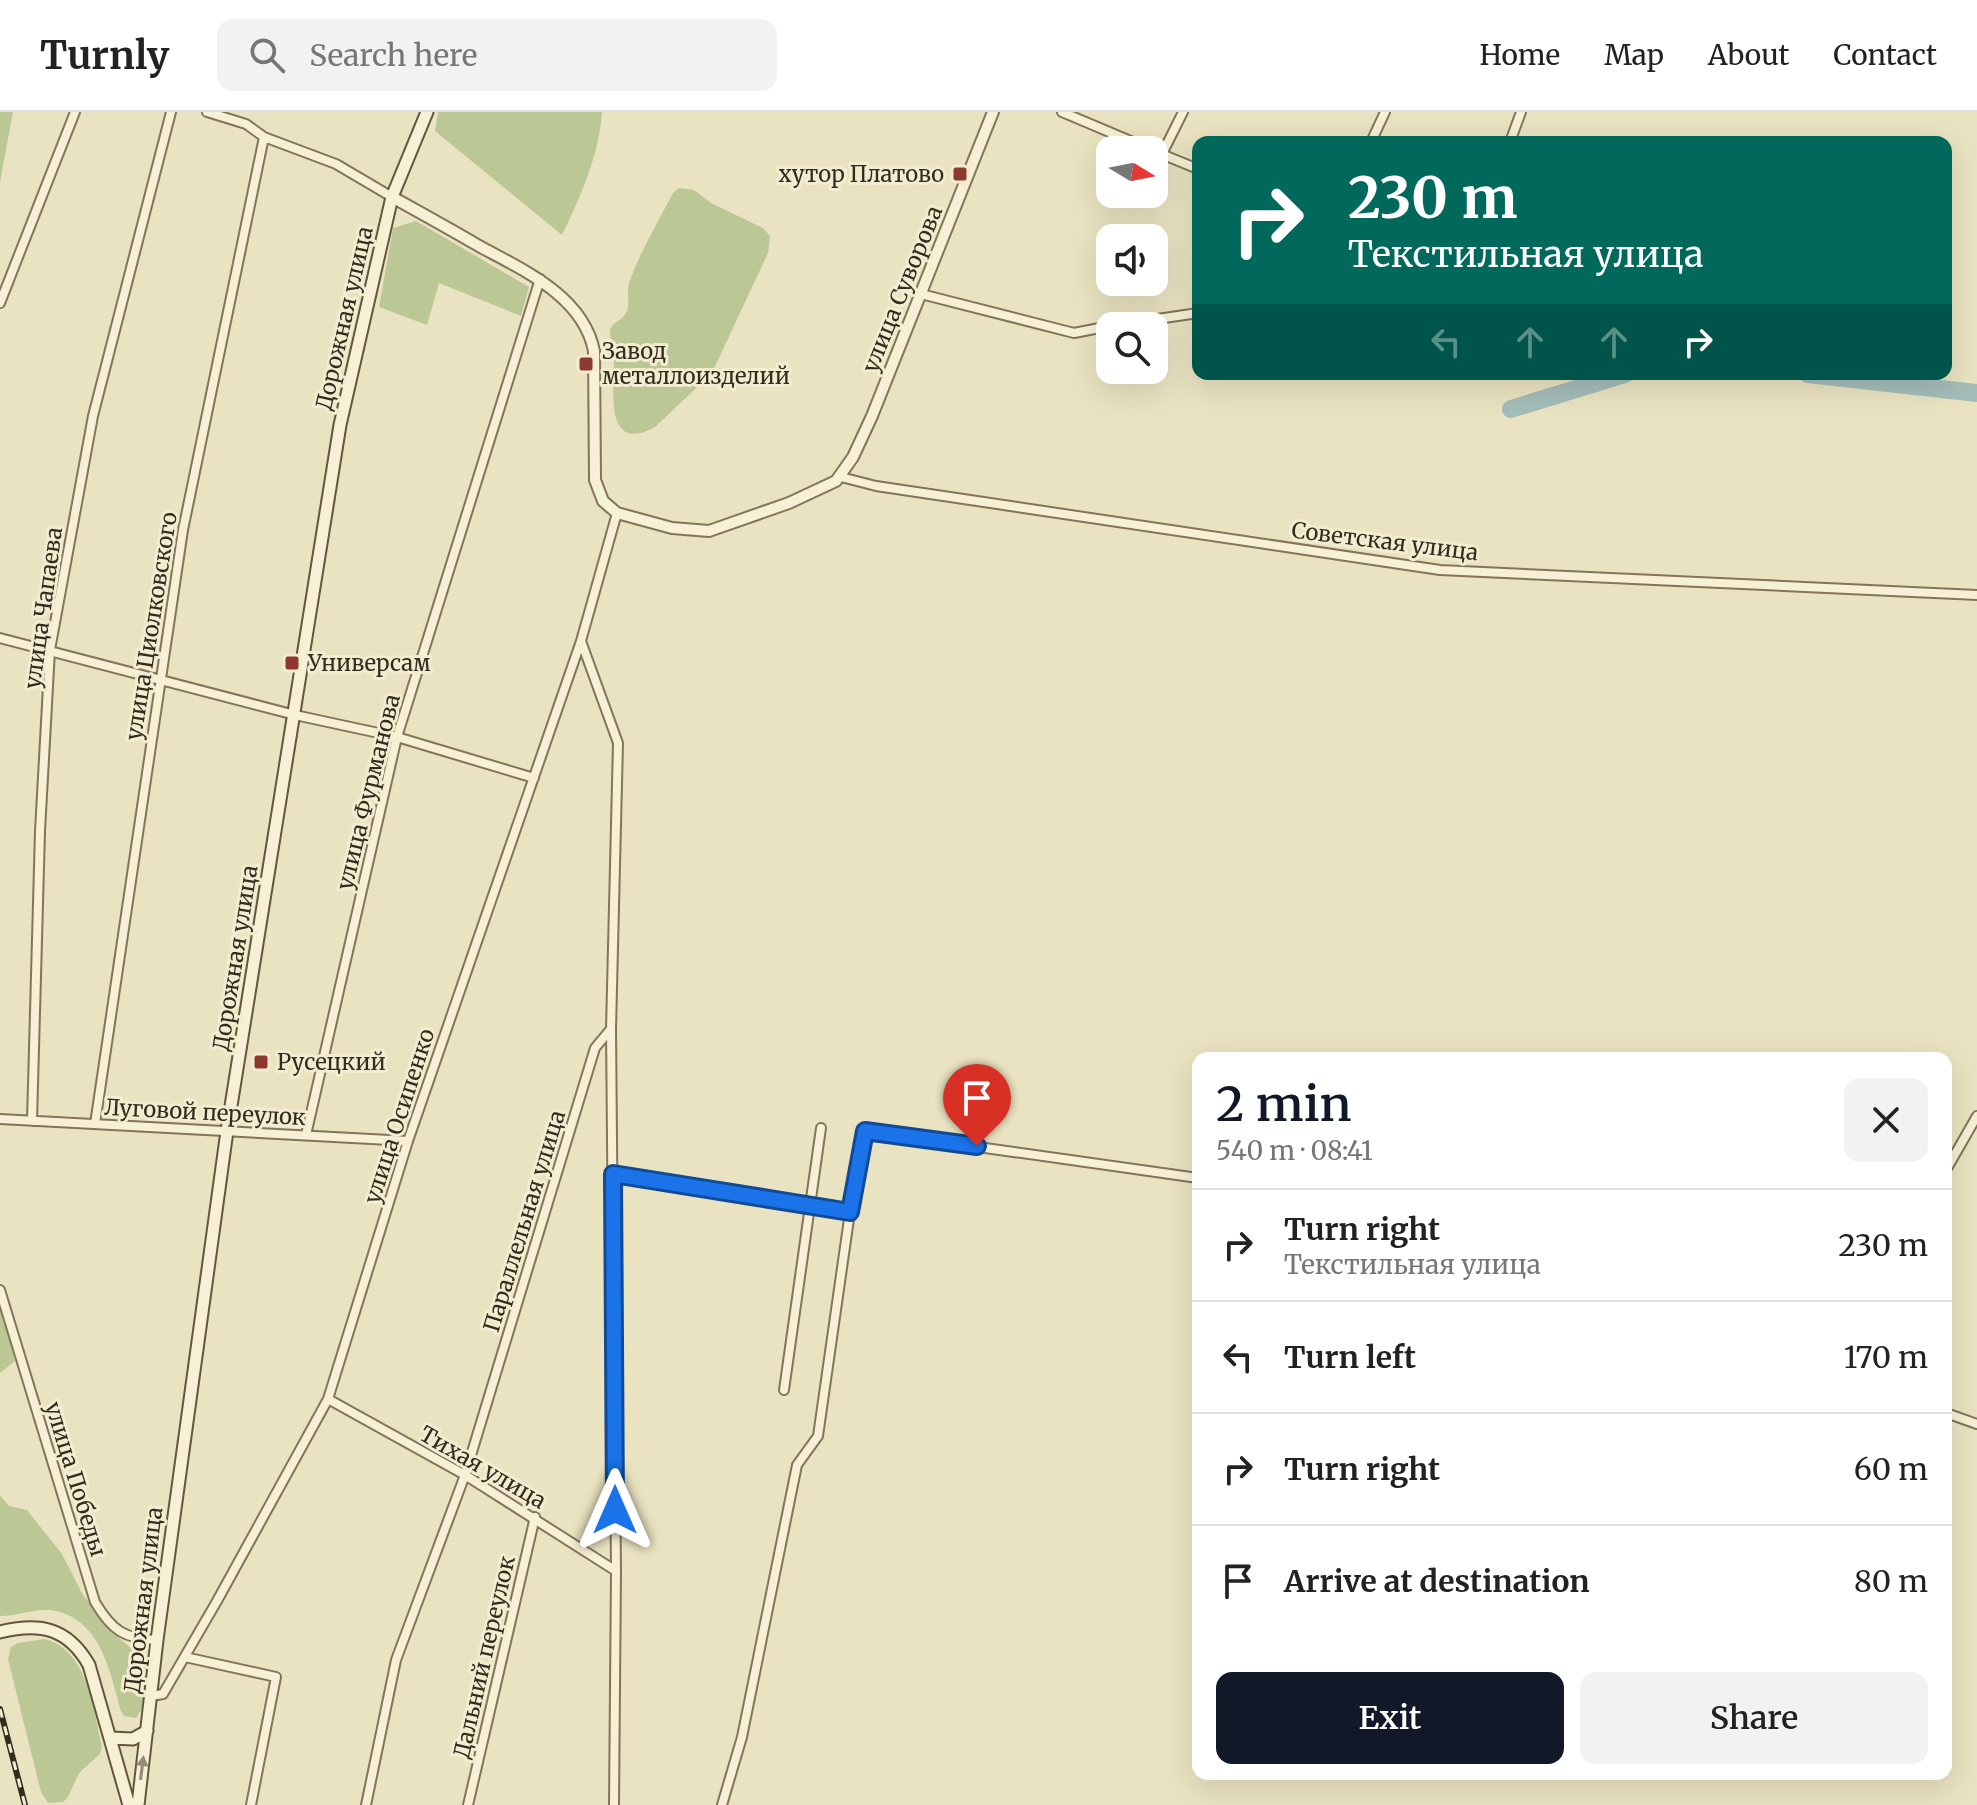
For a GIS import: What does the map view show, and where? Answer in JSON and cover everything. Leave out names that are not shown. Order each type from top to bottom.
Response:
[{"type":"main road","name":"Дорожная улица","points":[[138,1805],[157,1640],[227,1131],[340,425],[392,197],[427,112]]},
{"type":"main road","points":[[0,1632],[37,1627],[68,1638],[81,1651],[89,1665],[129,1805]]},
{"type":"main road","points":[[110,1738],[133,1739],[147,1731]]},
{"type":"main road","points":[[122,1805],[125,1792]]},
{"type":"street","points":[[0,303],[75,112]]},
{"type":"street","name":"улица Чапаева","points":[[32,1121],[40,831],[50,650],[93,416],[171,112]]},
{"type":"street","points":[[207,112],[246,124],[264,137],[336,164],[540,279],[570,306],[591,339],[594,351],[595,480],[603,501],[617,513],[672,528],[709,531],[789,503],[841,477]]},
{"type":"street","name":"улица Суворова","points":[[841,477],[872,416],[993,112]]},
{"type":"street","points":[[1062,112],[1118,136]]},
{"type":"street","points":[[1167,136],[1183,112]]},
{"type":"street","points":[[1374,136],[1385,112]]},
{"type":"street","points":[[1512,136],[1521,112]]},
{"type":"street","name":"улица Циолковского","points":[[95,1124],[183,530],[264,137]]},
{"type":"street","points":[[1168,157],[1192,167]]},
{"type":"street","name":"улица Фурманова","points":[[306,1135],[397,737],[540,279]]},
{"type":"street","points":[[921,294],[1074,333],[1096,329]]},
{"type":"street","points":[[1168,317],[1192,314]]},
{"type":"street","name":"Советская улица","points":[[841,477],[876,486],[1440,570],[1977,595]]},
{"type":"street","name":"улица Осипенко","points":[[151,1696],[163,1694],[328,1399],[408,1141],[581,641],[617,513]]},
{"type":"street","points":[[0,638],[295,715],[397,737],[534,778]]},
{"type":"street","name":"Параллельная улица","points":[[366,1805],[396,1660],[465,1475],[595,1048],[611,1029],[618,743],[581,641]]},
{"type":"street","points":[[611,1029],[616,1571],[614,1805]]},
{"type":"street","points":[[1952,1160],[1977,1116]]},
{"type":"street","name":"Луговой переулок","points":[[0,1119],[408,1141]]},
{"type":"street","points":[[784,1390],[821,1128]]},
{"type":"street","points":[[722,1805],[742,1737],[797,1465],[818,1436],[850,1212],[865,1131],[1192,1177]]},
{"type":"street","points":[[613,1174],[850,1212]]},
{"type":"street","name":"улица Победы","points":[[0,1290],[95,1602],[122,1634],[138,1640],[157,1640]]},
{"type":"street","name":"Тихая улица","points":[[328,1399],[465,1475],[616,1571]]},
{"type":"street","points":[[1952,1415],[1977,1424]]},
{"type":"street","name":"Дальний переулок","points":[[468,1805],[535,1517]]},
{"type":"street","points":[[185,1657],[276,1677],[251,1805]]},
{"type":"green space","points":[[0,112],[13,112],[0,182]]},
{"type":"green space","points":[[438,112],[602,112],[593,160],[562,235],[435,131]]},
{"type":"green space","points":[[679,188],[694,190],[711,203],[763,228],[770,236],[768,253],[712,373],[655,427],[639,433],[627,433],[615,415],[614,357],[610,331],[626,313],[633,271],[673,193]]},
{"type":"green space","points":[[416,221],[529,287],[521,316],[439,283],[427,325],[379,307],[393,228]]},
{"type":"green space","points":[[0,1296],[15,1361],[0,1373]]},
{"type":"green space","points":[[0,1495],[9,1506],[27,1510],[62,1554],[83,1595],[118,1637],[146,1661],[142,1709],[136,1718],[124,1716],[121,1711],[107,1663],[92,1634],[81,1623],[67,1614],[50,1610],[0,1616]]},
{"type":"green space","points":[[44,1639],[59,1645],[79,1667],[91,1699],[102,1747],[100,1754],[79,1773],[63,1802],[48,1803],[41,1792],[8,1659],[11,1647],[18,1643]]},
{"type":"waterway","points":[[1511,409],[1605,380]]},
{"type":"waterway","points":[[1861,380],[1977,393]]},
{"type":"railway","points":[[0,1709],[25,1805]]},
{"type":"place","name":"хутор Платово","points":[[960,174]]},
{"type":"place","name":"Завод металлоизделий","points":[[586,364]]},
{"type":"place","name":"Универсам","points":[[292,663]]},
{"type":"place","name":"Русецкий","points":[[261,1062]]},
{"type":"route","points":[[615,1510],[613,1174],[850,1212],[865,1131],[977,1146]]}]
